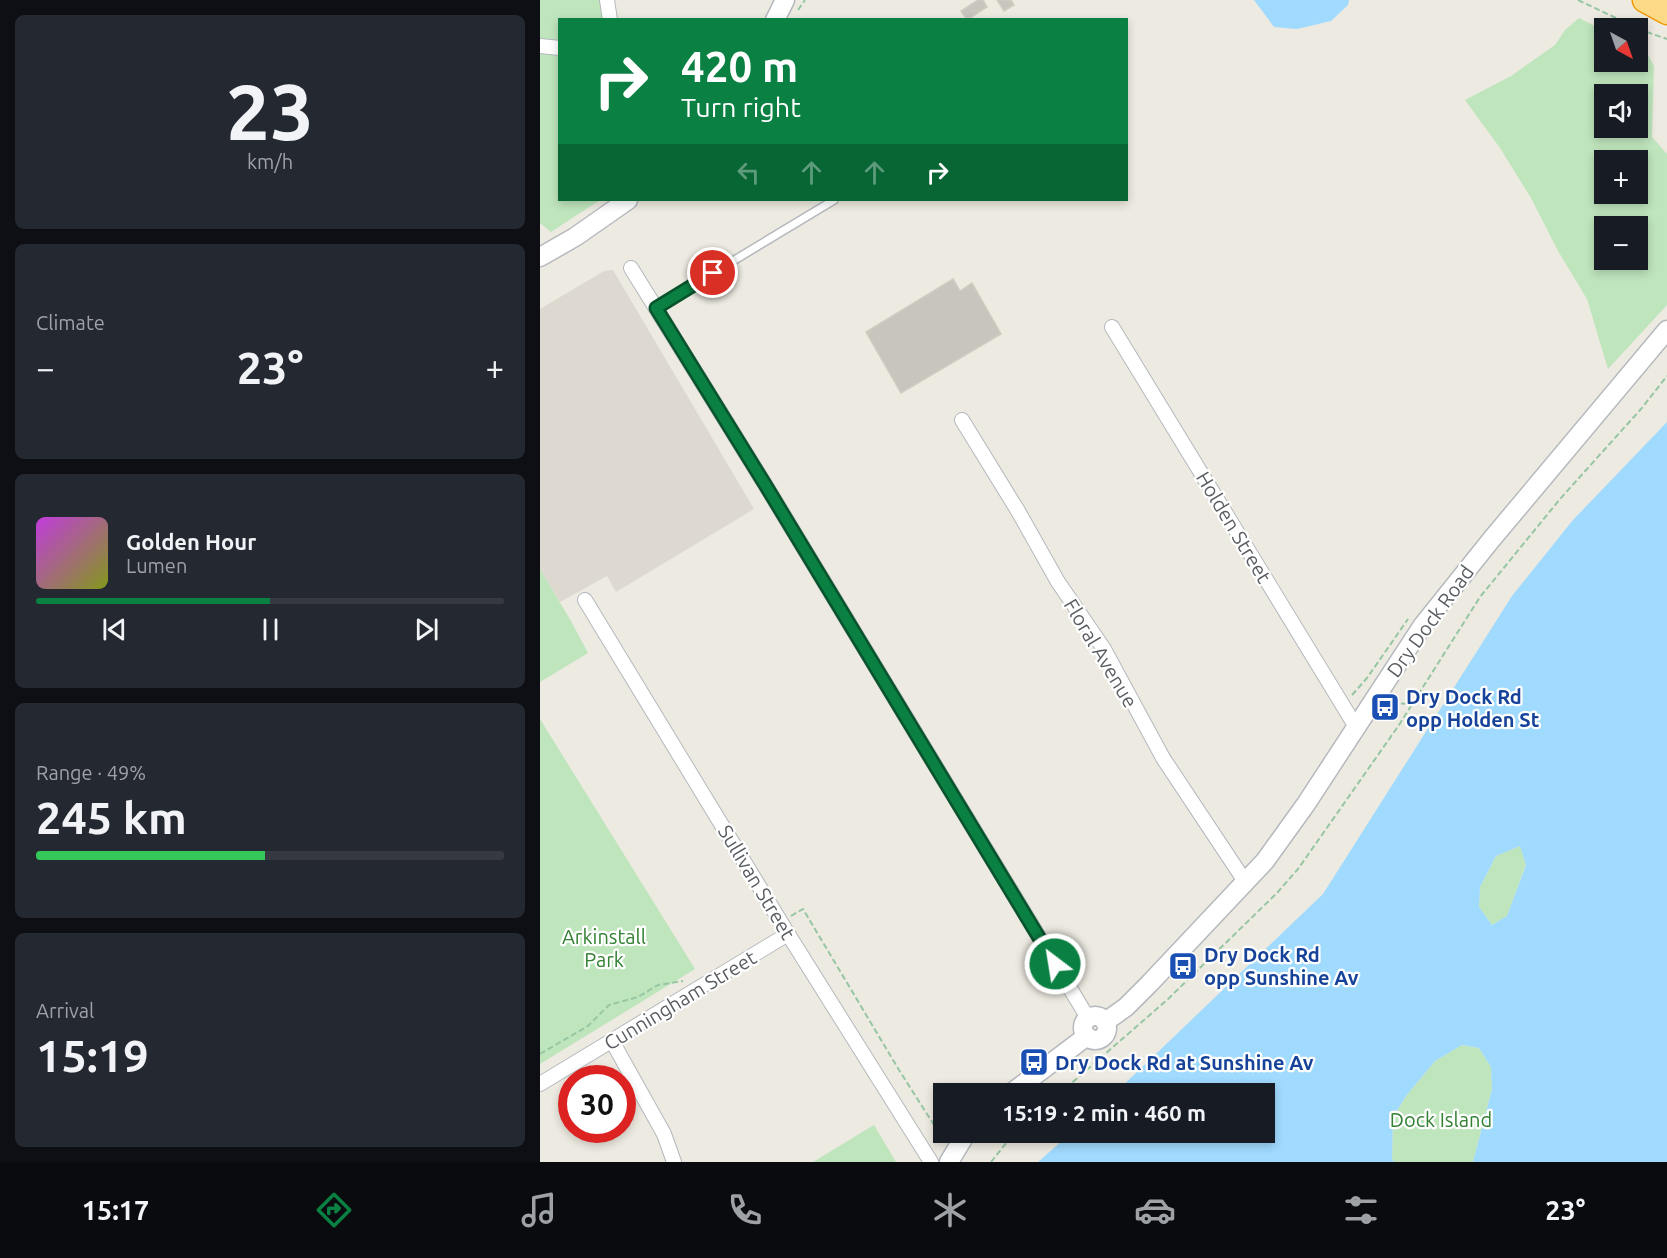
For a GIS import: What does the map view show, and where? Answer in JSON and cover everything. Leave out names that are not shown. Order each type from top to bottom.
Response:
[{"type":"highway","points":[[1645,0],[1667,12]]},
{"type":"street","points":[[607,0],[610,18]]},
{"type":"street","points":[[776,18],[785,0]]},
{"type":"street","points":[[540,46],[558,48]]},
{"type":"street","points":[[540,257],[575,237],[627,201]]},
{"type":"street","points":[[631,268],[1093,1025]]},
{"type":"street","name":"Holden Street","points":[[1112,327],[1356,727]]},
{"type":"street","name":"Dry Dock Road","points":[[1023,1083],[1093,1025],[1126,1007],[1246,883],[1276,847],[1423,625],[1452,587],[1667,330]]},
{"type":"street","name":"Floral Avenue","points":[[962,420],[1058,582],[1104,649],[1162,758],[1246,883]]},
{"type":"street","name":"Sullivan Street","points":[[585,600],[931,1162]]},
{"type":"street","name":"Cunningham Street","points":[[540,1084],[612,1041],[785,928]]},
{"type":"street","points":[[612,1041],[664,1134],[674,1162]]},
{"type":"street","points":[[949,1162],[960,1143]]},
{"type":"lane","points":[[656,308],[832,201]]},
{"type":"path","points":[[1578,0],[1615,18]]},
{"type":"path","points":[[1648,32],[1667,39]]},
{"type":"path","points":[[1072,1083],[1167,1000],[1277,893],[1298,869],[1412,704],[1480,597],[1667,376]]},
{"type":"path","points":[[1392,703],[1412,704]]},
{"type":"path","points":[[785,928],[803,909],[933,1123]]},
{"type":"path","points":[[540,1054],[588,1026],[609,1005],[631,999],[658,985],[687,980]]},
{"type":"path","points":[[991,1162],[1007,1143]]},
{"type":"shaded area","points":[[613,270],[754,509],[616,592],[607,576],[560,602],[540,569],[540,309],[604,271]]},
{"type":"green space","points":[[540,0],[614,0],[617,18],[558,18],[558,201],[598,201],[551,232],[540,223]]},
{"type":"green space","points":[[1579,18],[1594,26],[1594,72],[1648,72],[1648,55],[1654,66],[1652,137],[1667,154],[1667,305],[1608,369],[1587,299],[1558,251],[1531,198],[1500,148],[1465,100],[1511,76],[1555,45],[1565,30]]},
{"type":"green space","points":[[540,569],[588,653],[540,682]]},
{"type":"green space","name":"Arkinstall Park","points":[[540,719],[695,969],[540,1064]]},
{"type":"green space","points":[[1520,846],[1526,864],[1507,916],[1492,925],[1479,907],[1480,887],[1496,856]]},
{"type":"green space","name":"Dock Island","points":[[1462,1045],[1479,1048],[1491,1067],[1492,1089],[1473,1162],[1394,1162],[1392,1159],[1393,1117],[1406,1096],[1435,1061]]},
{"type":"green space","points":[[874,1125],[896,1162],[813,1162]]},
{"type":"water","points":[[1254,0],[1349,0],[1348,5],[1331,21],[1297,29],[1274,27]]},
{"type":"water","points":[[1667,422],[1667,1162],[1473,1162],[1492,1089],[1491,1067],[1479,1048],[1462,1045],[1435,1061],[1406,1096],[1393,1117],[1392,1159],[1394,1162],[1038,1162],[1060,1143],[1275,1143],[1275,1083],[1125,1083],[1323,894],[1512,596],[1573,520]],"holes":[[[1520,846],[1526,865],[1507,916],[1492,925],[1479,907],[1480,887],[1496,856]]]},
{"type":"building","points":[[978,0],[983,0],[987,7],[970,18],[966,18],[961,11]]},
{"type":"building","points":[[997,0],[1011,0],[1014,5],[1004,11]]},
{"type":"building","points":[[953,279],[960,291],[972,283],[1001,334],[901,393],[866,332]]},
{"type":"place","name":"Dry Dock Rd opp Holden St","points":[[1385,707]]},
{"type":"place","name":"Dry Dock Rd opp Sunshine Av","points":[[1183,966]]},
{"type":"place","name":"Dry Dock Rd at Sunshine Av","points":[[1034,1062]]},
{"type":"route","points":[[713,273],[656,308],[1055,964]]}]
